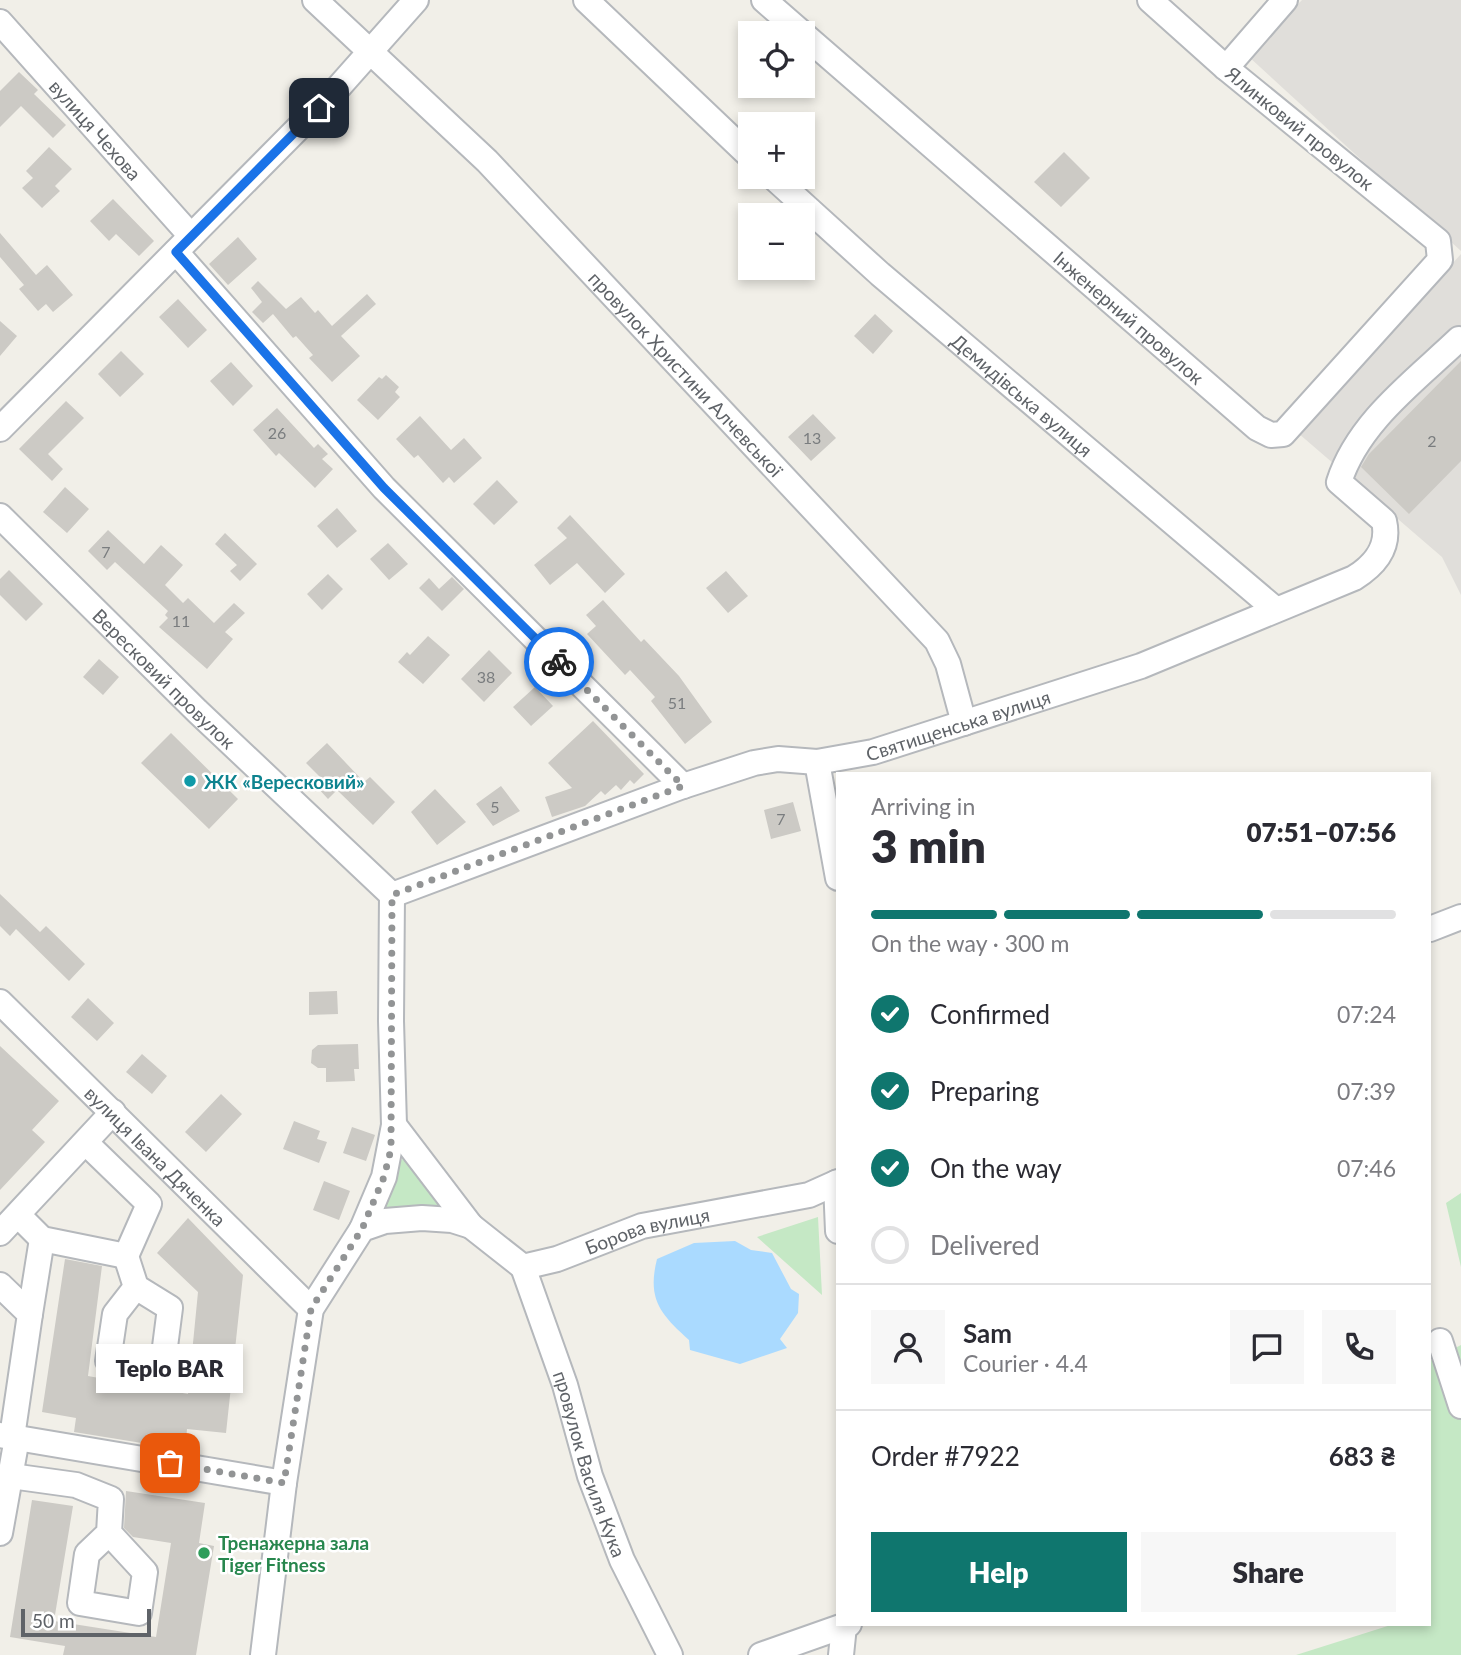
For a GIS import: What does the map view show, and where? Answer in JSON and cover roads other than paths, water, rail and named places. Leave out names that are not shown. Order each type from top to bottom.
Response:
[{"type":"street","name":"провулок Христини Алчевської","points":[[315,0],[487,160],[937,641],[948,664],[964,723]]},
{"type":"street","points":[[0,429],[337,89],[416,0]]},
{"type":"street","points":[[586,0],[738,145]]},
{"type":"street","name":"Інженерний провулок","points":[[764,0],[788,21]]},
{"type":"street","name":"Ялинковий провулок","points":[[1150,0],[1226,68],[1438,241],[1440,260]]},
{"type":"street","points":[[1226,68],[1285,0]]},
{"type":"street","name":"вулиця Чехова","points":[[0,22],[384,488],[683,786]]},
{"type":"street","name":"Інженерний провулок","points":[[815,44],[1257,428],[1271,435],[1283,434],[1440,260]]},
{"type":"street","name":"Демидівська вулиця","points":[[786,189],[890,283],[1275,609]]},
{"type":"street","name":"Святищенська вулиця","points":[[392,895],[683,786],[754,763],[778,759],[817,762],[873,752],[1141,666],[1354,578],[1374,564],[1383,548],[1384,521],[1339,482],[1345,463],[1366,430],[1458,339],[1461,341]]},
{"type":"street","name":"Вересковий провулок","points":[[0,516],[197,711],[392,895]]},
{"type":"street","points":[[817,762],[836,867]]},
{"type":"street","points":[[263,1655],[284,1483],[311,1309],[362,1229],[384,1177],[394,1125],[392,895]]},
{"type":"street","points":[[1431,929],[1461,917]]},
{"type":"street","name":"вулиця Івана Дяченка","points":[[0,1002],[311,1309]]},
{"type":"street","points":[[0,1233],[113,1112]]},
{"type":"street","points":[[394,1125],[471,1226],[523,1267]]},
{"type":"street","points":[[86,1143],[149,1204],[126,1256],[136,1287]]},
{"type":"street","name":"Борова вулиця","points":[[523,1267],[557,1259],[642,1226],[809,1195],[836,1182]]},
{"type":"street","points":[[18,1215],[42,1239],[126,1256]]},
{"type":"street","points":[[362,1229],[385,1221],[422,1218],[471,1226]]},
{"type":"street","points":[[0,1533],[11,1476],[10,1437],[42,1239]]},
{"type":"street","name":"провулок Василя Кука","points":[[523,1267],[565,1385],[590,1476],[622,1560],[670,1655]]},
{"type":"street","points":[[0,1285],[30,1314]]},
{"type":"street","points":[[1444,1341],[1461,1406]]},
{"type":"street","points":[[10,1437],[284,1483]]},
{"type":"street","points":[[11,1476],[76,1485],[111,1499],[109,1533]]},
{"type":"street","points":[[761,1655],[843,1626]]},
{"type":"street","points":[[841,1655],[846,1626]]},
{"type":"water","points":[[735,1241],[751,1250],[772,1253],[791,1289],[799,1294],[798,1313],[780,1339],[787,1348],[740,1364],[690,1350],[689,1340],[670,1322],[658,1305],[654,1285],[657,1259],[694,1243]]},
{"type":"place","name":"ЖК «Вересковий»","points":[[190,781]]},
{"type":"place","name":"Teplo BAR","points":[[170,1463]]},
{"type":"place","name":"Тренажерна зала Tiger Fitness","points":[[204,1553]]}]
